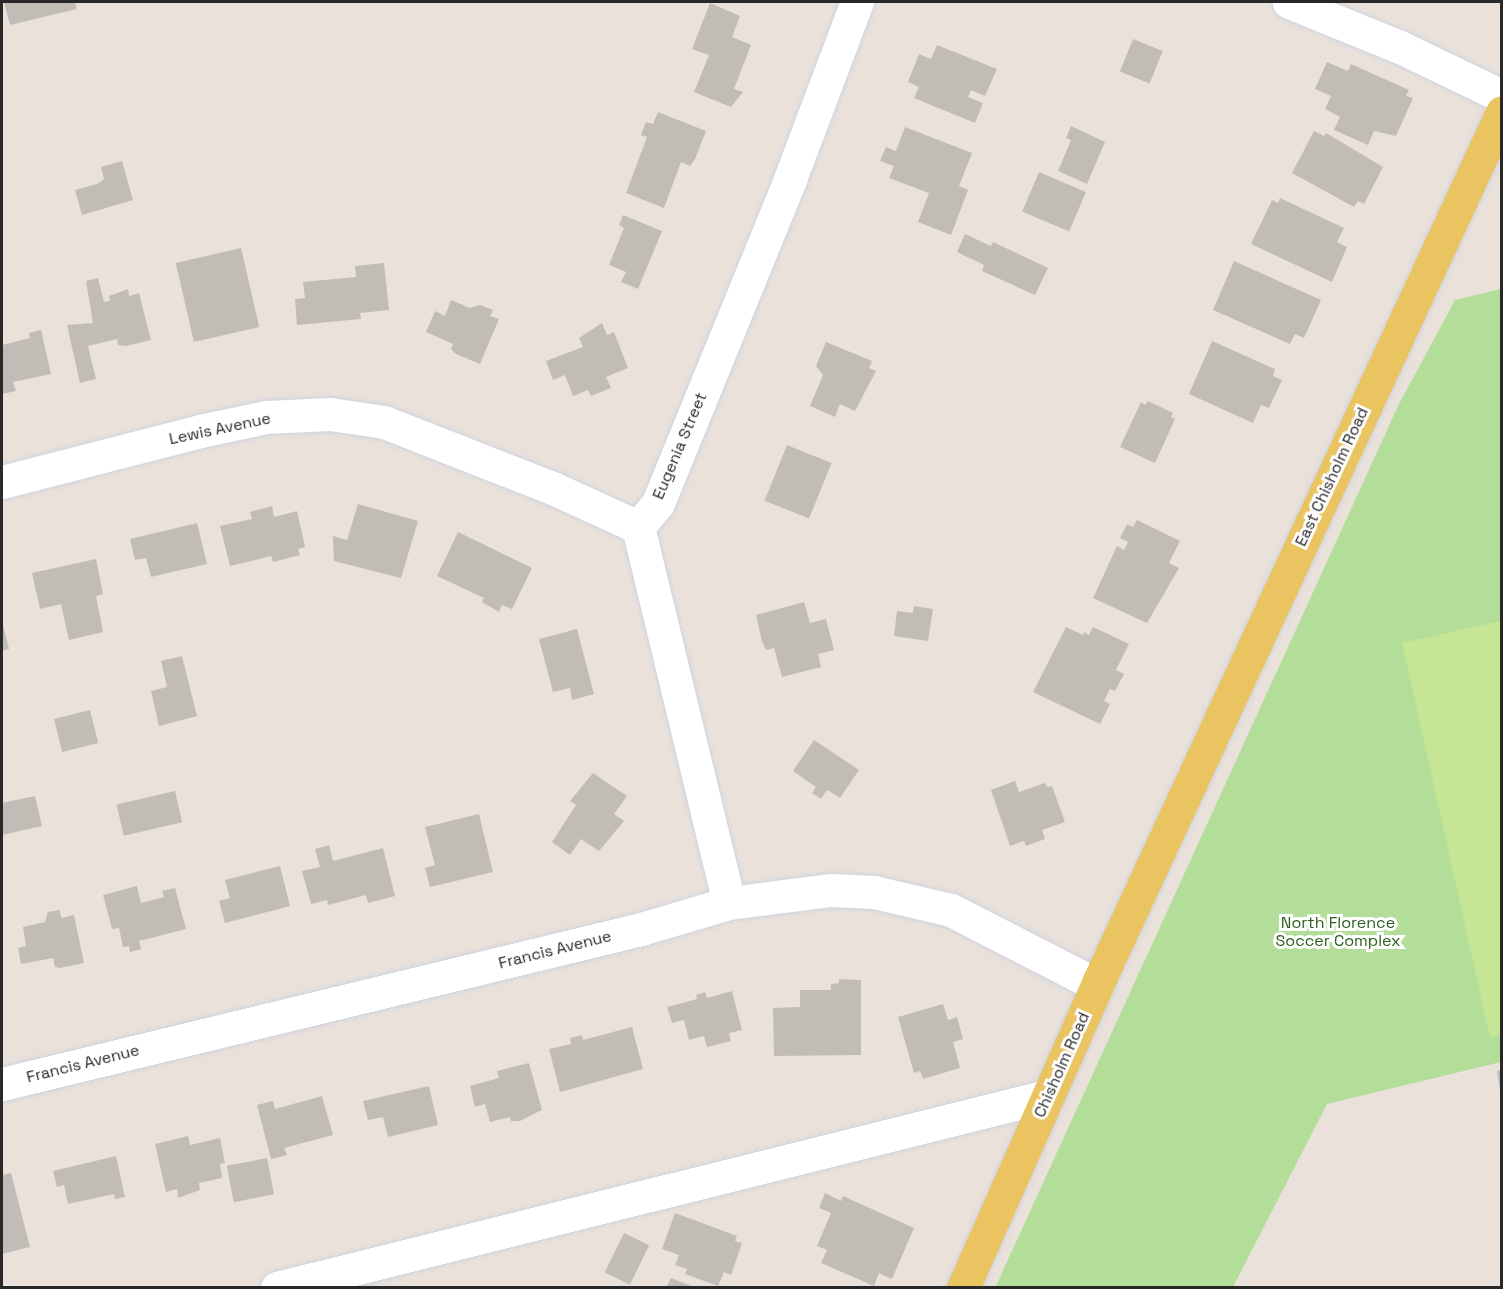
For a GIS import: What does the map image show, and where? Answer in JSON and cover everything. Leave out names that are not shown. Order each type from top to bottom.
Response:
[{"type":"main road","name":"East Chisholm Road","points":[[1164,844],[1502,112]]},
{"type":"main road","name":"Chisholm Road","points":[[963,1287],[1097,985],[1164,844]]},
{"type":"street","name":"Eugenia Street","points":[[638,527],[658,503],[790,179],[857,2]]},
{"type":"street","points":[[1289,2],[1400,47],[1502,96]]},
{"type":"street","name":"Lewis Avenue","points":[[2,482],[200,431],[266,417],[330,414],[384,422],[555,489],[638,527]]},
{"type":"street","points":[[638,527],[729,903]]},
{"type":"street","name":"Francis Avenue","points":[[2,1084],[641,928],[729,903],[831,890],[874,892],[951,910],[1097,985]]},
{"type":"street","points":[[277,1287],[1047,1096]]},
{"type":"green space","name":"North Florence Soccer Complex","points":[[1501,289],[1501,1062],[1327,1104],[1233,1287],[995,1288],[1399,404],[1455,300]]},
{"type":"green space","points":[[1501,621],[1502,1035],[1490,1037],[1402,643]]},
{"type":"building","points":[[4,2],[75,2],[77,9],[10,25]]},
{"type":"building","points":[[710,3],[740,16],[732,37],[751,45],[734,89],[743,92],[731,107],[694,92],[709,55],[692,49]]},
{"type":"building","points":[[1133,39],[1163,51],[1150,83],[1120,71]]},
{"type":"building","points":[[937,45],[997,69],[985,96],[971,90],[968,97],[983,103],[975,123],[914,98],[919,87],[908,82],[919,54],[931,59]]},
{"type":"building","points":[[1327,62],[1348,71],[1351,64],[1409,90],[1406,96],[1413,98],[1396,136],[1374,131],[1368,145],[1334,130],[1340,117],[1325,109],[1331,96],[1315,89]]},
{"type":"building","points":[[658,112],[706,131],[690,166],[681,162],[664,208],[626,193],[647,137],[641,135],[646,122],[653,124]]},
{"type":"building","points":[[1071,126],[1105,142],[1087,184],[1058,171],[1071,140],[1066,138]]},
{"type":"building","points":[[905,127],[972,153],[959,186],[968,190],[951,235],[918,222],[929,193],[889,178],[894,166],[880,161],[886,147],[896,151]]},
{"type":"building","points":[[1314,131],[1324,136],[1326,133],[1383,167],[1364,204],[1358,201],[1354,207],[1292,173]]},
{"type":"building","points":[[122,161],[133,200],[82,215],[75,190],[97,184],[104,179],[101,167]]},
{"type":"building","points":[[1039,172],[1086,192],[1069,232],[1022,212]]},
{"type":"building","points":[[1280,198],[1344,228],[1337,242],[1347,247],[1332,282],[1251,244],[1272,200],[1278,203]]},
{"type":"building","points":[[623,215],[662,231],[638,289],[621,282],[626,272],[609,265],[624,228],[619,225]]},
{"type":"building","points":[[965,234],[991,246],[993,242],[1048,268],[1035,295],[982,271],[984,265],[957,252]]},
{"type":"building","points":[[241,248],[259,327],[194,342],[176,263]]},
{"type":"building","points":[[1234,261],[1321,300],[1304,338],[1295,334],[1290,344],[1213,310]]},
{"type":"building","points":[[384,263],[389,310],[360,313],[361,319],[297,325],[295,299],[305,298],[303,282],[356,277],[355,266]]},
{"type":"building","points":[[98,278],[104,302],[110,301],[109,296],[128,289],[129,296],[139,293],[151,340],[126,346],[118,345],[117,339],[88,346],[96,379],[80,383],[67,325],[93,323],[86,281]]},
{"type":"building","points":[[451,300],[470,308],[480,305],[493,310],[490,316],[499,319],[480,364],[456,354],[451,349],[453,344],[426,332],[435,311],[445,316]]},
{"type":"building","points":[[602,323],[607,335],[614,332],[628,368],[606,377],[611,388],[591,396],[588,390],[573,396],[565,375],[553,380],[546,361],[583,347],[579,338]]},
{"type":"building","points":[[41,330],[51,374],[13,382],[16,391],[2,394],[2,345],[30,338],[29,333]]},
{"type":"building","points":[[1212,341],[1275,369],[1273,376],[1282,380],[1269,408],[1261,405],[1253,423],[1189,394]]},
{"type":"building","points":[[826,342],[872,361],[869,368],[876,371],[855,411],[840,404],[835,417],[810,406],[823,375],[816,366]]},
{"type":"building","points":[[1148,401],[1173,413],[1171,417],[1175,419],[1155,463],[1120,447],[1141,402],[1145,405]]},
{"type":"building","points":[[787,445],[832,463],[809,519],[765,501]]},
{"type":"building","points":[[358,504],[418,521],[401,578],[334,561],[333,536],[347,540]]},
{"type":"building","points":[[272,506],[274,517],[297,511],[305,547],[298,549],[300,555],[273,562],[271,556],[230,566],[220,526],[252,519],[250,512]]},
{"type":"building","points":[[1137,520],[1180,541],[1169,563],[1179,568],[1147,623],[1093,598],[1117,546],[1124,550],[1128,542],[1120,538],[1127,524],[1133,527]]},
{"type":"building","points":[[197,523],[207,564],[151,577],[146,558],[135,560],[130,539]]},
{"type":"building","points":[[458,532],[532,568],[512,609],[502,605],[499,612],[482,602],[484,598],[437,576]]},
{"type":"building","points":[[96,559],[103,594],[96,596],[103,632],[69,640],[61,604],[40,609],[32,573]]},
{"type":"building","points":[[804,602],[810,623],[826,619],[834,650],[818,654],[821,667],[782,677],[774,648],[766,650],[762,641],[756,615]]},
{"type":"building","points":[[914,606],[933,609],[928,641],[894,636],[897,611],[913,613]]},
{"type":"building","points":[[2,621],[9,649],[2,651]]},
{"type":"building","points":[[1066,627],[1083,635],[1084,632],[1089,635],[1093,627],[1129,644],[1116,670],[1124,674],[1115,691],[1110,689],[1104,701],[1110,704],[1100,724],[1033,692]]},
{"type":"building","points":[[577,629],[594,694],[572,700],[570,688],[553,692],[539,639]]},
{"type":"building","points":[[182,656],[197,716],[159,726],[151,691],[167,687],[161,661]]},
{"type":"building","points":[[90,710],[98,743],[62,752],[54,719]]},
{"type":"building","points":[[814,740],[859,770],[840,798],[827,790],[821,799],[812,793],[816,787],[793,771]]},
{"type":"building","points":[[593,773],[627,796],[614,814],[624,821],[599,851],[581,839],[570,855],[552,842],[576,805],[570,801]]},
{"type":"building","points":[[1015,781],[1019,792],[1045,783],[1047,787],[1052,786],[1065,822],[1042,830],[1045,839],[1026,846],[1024,841],[1010,846],[991,790]]},
{"type":"building","points":[[175,791],[182,822],[124,836],[117,804]]},
{"type":"building","points":[[35,796],[42,826],[2,835],[2,803]]},
{"type":"building","points":[[479,814],[493,872],[430,887],[425,868],[435,865],[425,827]]},
{"type":"building","points":[[329,845],[333,861],[383,848],[395,896],[368,903],[366,895],[328,905],[327,900],[311,904],[302,871],[320,867],[315,849]]},
{"type":"building","points":[[280,866],[290,906],[225,923],[219,901],[230,898],[225,880]]},
{"type":"building","points":[[137,886],[141,903],[164,897],[162,891],[175,888],[186,929],[139,941],[141,949],[130,952],[129,946],[123,947],[119,928],[112,929],[103,895]]},
{"type":"building","points":[[60,910],[61,918],[74,915],[84,963],[60,968],[55,967],[53,958],[21,964],[18,948],[26,946],[23,927],[45,922],[48,912]]},
{"type":"building","points":[[839,979],[861,980],[861,1055],[774,1056],[773,1008],[800,1007],[800,990],[831,990],[831,984],[839,983]]},
{"type":"building","points":[[732,991],[742,1030],[729,1033],[731,1041],[707,1047],[704,1036],[689,1040],[684,1020],[672,1023],[667,1007],[697,999],[696,995],[705,992],[707,998]]},
{"type":"building","points":[[943,1004],[948,1020],[957,1017],[963,1039],[953,1042],[960,1068],[923,1079],[920,1071],[914,1073],[898,1017]]},
{"type":"building","points":[[632,1027],[643,1069],[560,1092],[549,1049],[571,1044],[570,1038],[582,1035],[583,1040]]},
{"type":"building","points":[[529,1063],[542,1110],[520,1121],[511,1121],[510,1117],[490,1122],[485,1104],[475,1107],[470,1086],[499,1078],[497,1071]]},
{"type":"building","points":[[1502,1070],[1502,1090],[1500,1090],[1497,1071]]},
{"type":"building","points":[[429,1086],[438,1125],[388,1137],[383,1117],[368,1120],[363,1101]]},
{"type":"building","points":[[322,1096],[333,1135],[284,1148],[287,1155],[271,1159],[257,1105],[273,1101],[275,1109]]},
{"type":"building","points":[[188,1136],[190,1145],[220,1138],[225,1163],[220,1164],[222,1178],[199,1183],[200,1190],[178,1198],[177,1189],[166,1192],[155,1144]]},
{"type":"building","points":[[116,1156],[125,1197],[115,1199],[114,1194],[68,1204],[64,1185],[57,1187],[53,1171]]},
{"type":"building","points":[[267,1158],[274,1194],[234,1202],[227,1166]]},
{"type":"building","points":[[11,1173],[30,1247],[2,1254],[2,1175]]},
{"type":"building","points":[[825,1193],[841,1201],[843,1196],[914,1228],[892,1279],[879,1273],[874,1286],[821,1263],[827,1250],[817,1246],[831,1213],[819,1208]]},
{"type":"building","points":[[675,1213],[737,1236],[735,1241],[742,1243],[731,1275],[724,1272],[718,1286],[685,1274],[687,1269],[675,1265],[679,1255],[662,1249]]},
{"type":"building","points":[[624,1233],[649,1245],[630,1285],[605,1273]]},
{"type":"building","points":[[671,1278],[694,1287],[694,1288],[666,1288]]}]
